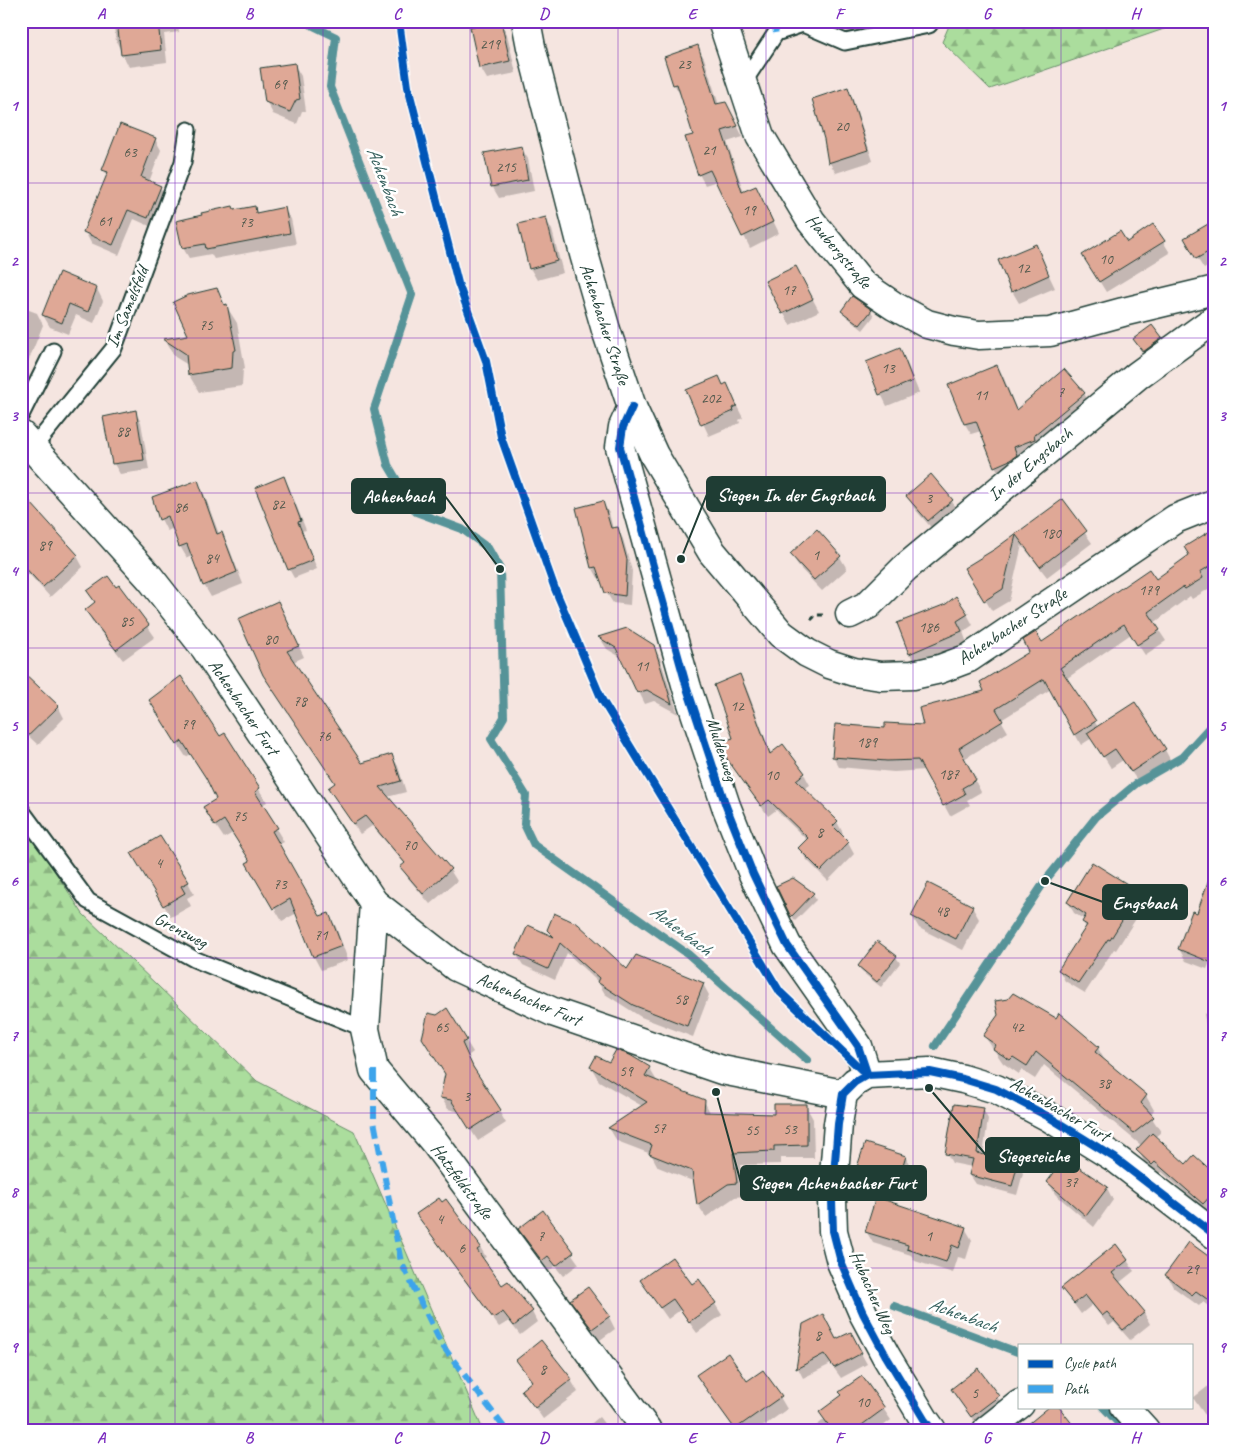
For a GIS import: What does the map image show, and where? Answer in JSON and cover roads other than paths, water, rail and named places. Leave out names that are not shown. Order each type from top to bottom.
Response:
[{"type":"street","name":"Achenbacher Straße","points":[[526,21],[584,254],[606,330],[632,407],[654,454],[712,552],[781,634],[807,653],[829,664],[854,672],[881,676],[913,675],[940,669],[969,658],[1159,528],[1175,519],[1215,503]]},
{"type":"street","name":"Haubergstraße","points":[[722,21],[760,136],[810,221],[863,285],[894,306],[927,324],[954,331],[979,335],[1050,332],[1215,290]]},
{"type":"street","name":"In der Engsbach","points":[[850,614],[868,605],[905,568],[1138,375],[1215,319]]},
{"type":"street","name":"Muldenweg","points":[[632,407],[622,427],[620,446],[687,688],[726,806],[753,874],[787,946],[858,1046],[867,1075]]},
{"type":"street","name":"Achenbacher Furt","points":[[27,442],[150,578],[205,648],[374,903],[456,968],[553,1012],[722,1070],[843,1094]]},
{"type":"street","name":"Hatzfeldstraße","points":[[374,903],[365,1028],[374,1070],[436,1144],[647,1430]]},
{"type":"street","name":"Achenbacher Furt","points":[[867,1075],[930,1072],[996,1089],[1050,1117],[1115,1158],[1215,1235]]},
{"type":"street","points":[[843,1094],[855,1082],[867,1075]]},
{"type":"street","name":"Hubacher Weg","points":[[843,1094],[834,1156],[832,1200],[833,1231],[841,1262],[863,1313],[891,1364],[932,1430]]},
{"type":"street","points":[[987,1430],[1018,1406]]},
{"type":"street","points":[[1125,1408],[1144,1430]]},
{"type":"lane","points":[[742,83],[776,32],[803,24],[845,42],[929,25],[932,21]]},
{"type":"lane","name":"Im Samelsfeld","points":[[27,442],[114,348],[182,162],[188,130]]},
{"type":"lane","points":[[21,415],[53,351]]},
{"type":"lane","name":"Grenzweg","points":[[21,810],[88,901],[194,959],[365,1028]]},
{"type":"waterway","name":"Achenbach","points":[[303,21],[336,37],[330,87],[412,295],[374,409],[388,465],[416,512],[462,529],[488,548],[500,569],[504,717],[491,739],[526,795],[524,824],[534,845],[688,954],[807,1060]]},
{"type":"waterway","points":[[935,1046],[1045,881],[1096,817],[1137,783],[1182,757],[1215,721]]},
{"type":"waterway","name":"Achenbach","points":[[894,1306],[1018,1352]]},
{"type":"waterway","name":"Achenbach","points":[[1104,1408],[1125,1430]]},
{"type":"place","name":"Siegen In der Engsbach","points":[[681,559]]},
{"type":"place","name":"Achenbach","points":[[500,569]]},
{"type":"place","name":"Engsbach","points":[[1045,881]]},
{"type":"place","name":"Siegeseiche","points":[[929,1088]]},
{"type":"place","name":"Siegen Achenbacher Furt","points":[[716,1092]]}]
